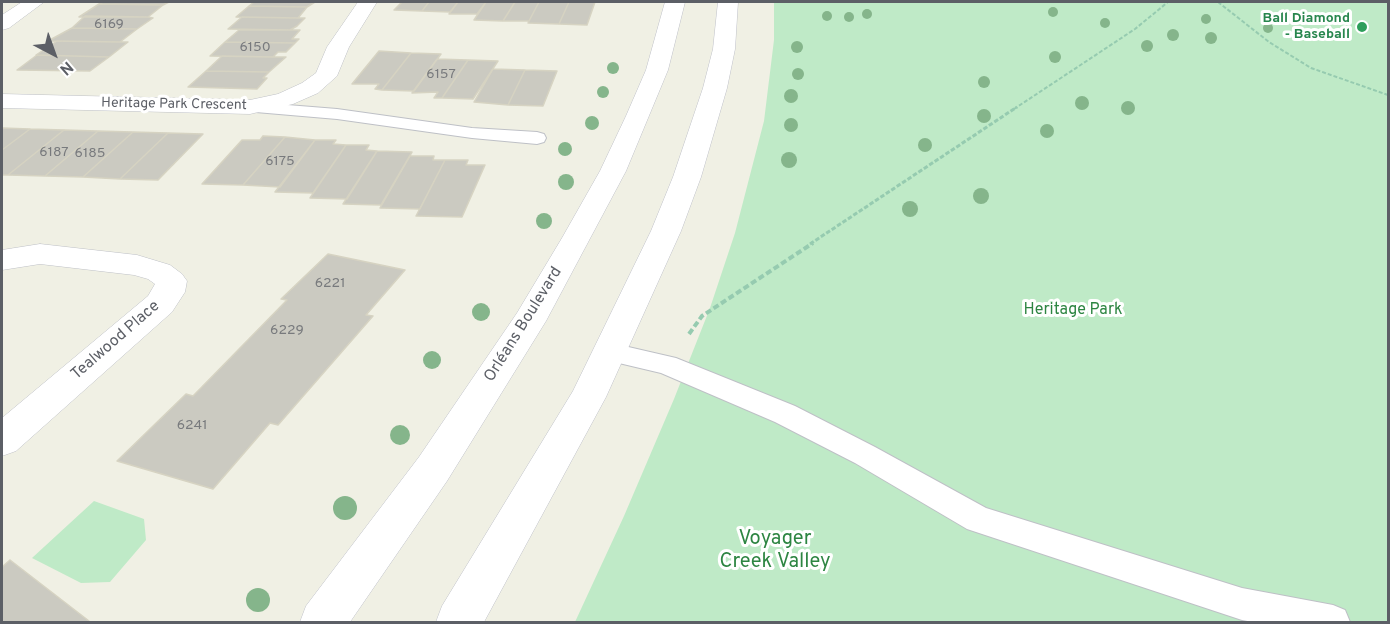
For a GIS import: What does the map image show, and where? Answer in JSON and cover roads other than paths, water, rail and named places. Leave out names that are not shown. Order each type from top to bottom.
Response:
[{"type":"main road","points":[[2,24],[34,2]]},
{"type":"main road","name":"Heritage Park Crescent","points":[[2,101],[250,107],[285,99],[310,88],[326,76],[338,47],[367,2]]},
{"type":"main road","name":"Orléans Boulevard","points":[[323,622],[433,469],[529,321],[577,238],[613,171],[638,117],[657,70],[675,2]]},
{"type":"main road","points":[[459,622],[588,397],[666,231],[687,177],[715,88],[723,49],[728,2]]},
{"type":"main road","name":"Tealwood Place","points":[[2,260],[40,254],[126,264],[159,272],[171,281],[169,292],[160,304],[2,440]]},
{"type":"lane","points":[[250,107],[337,114],[472,133],[537,138]]},
{"type":"lane","points":[[610,352],[667,365],[785,414],[865,455],[978,519],[1242,604],[1333,622]]},
{"type":"place","name":"Ball Diamond - Baseball","points":[[1362,27]]},
{"type":"park label","name":"Heritage Park","points":[[1073,311]]},
{"type":"park label","name":"Voyager Creek Valley","points":[[775,552]]}]
